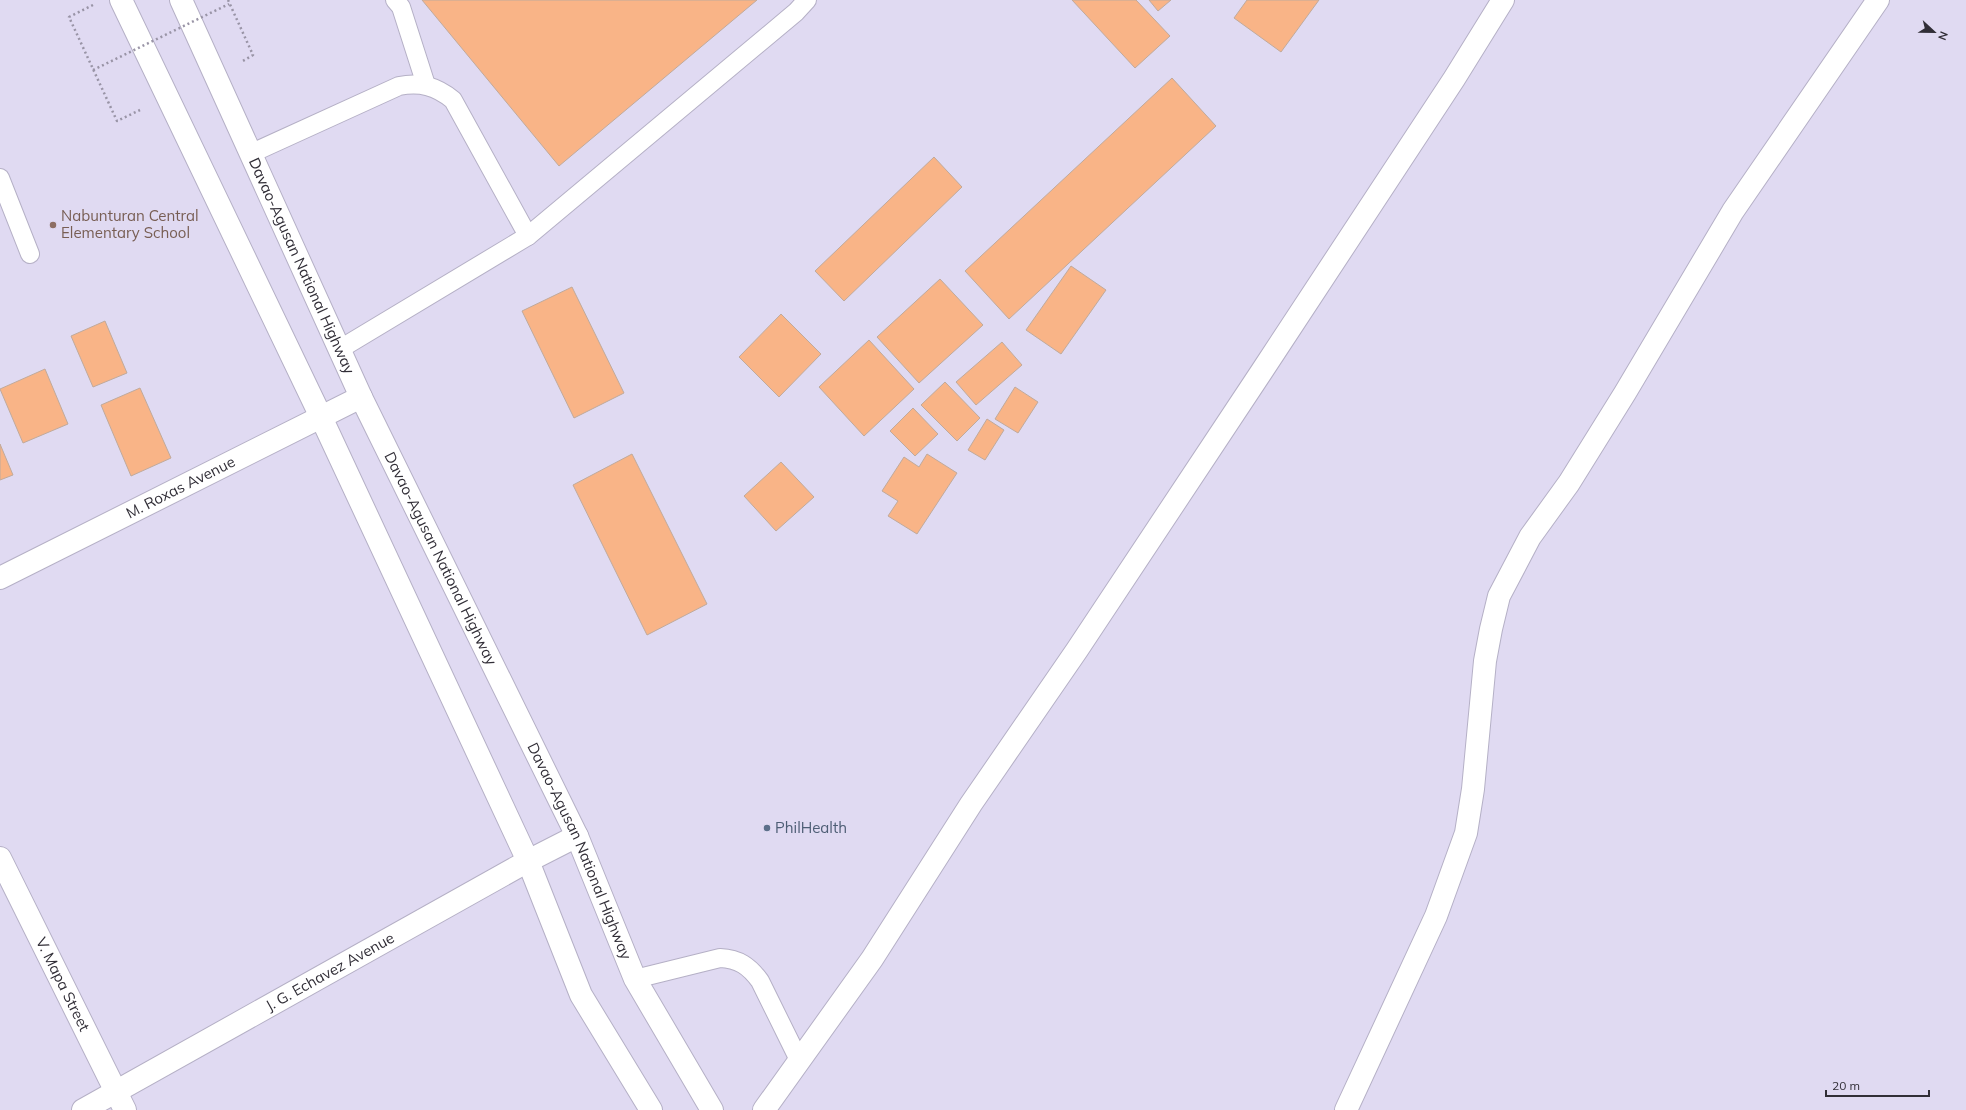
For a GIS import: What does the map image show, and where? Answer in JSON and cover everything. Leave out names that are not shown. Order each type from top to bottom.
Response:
[{"type":"main road","points":[[121,0],[321,417],[528,861],[581,995],[651,1110]]},
{"type":"main road","name":"Davao-Agusan National Highway","points":[[181,0],[361,397],[577,836],[635,979],[712,1110]]},
{"type":"main road","points":[[764,1110],[798,1060],[872,959],[972,804],[1077,650],[1262,371],[1454,79],[1503,0]]},
{"type":"main road","points":[[1346,1110],[1436,916],[1466,833],[1485,661],[1491,629],[1502,590],[1530,537],[1569,483],[1589,451],[1733,211],[1878,0]]},
{"type":"main road","name":"M. Roxas Avenue","points":[[0,578],[361,397]]},
{"type":"main road","name":"J. G. Echavez Avenue","points":[[83,1110],[120,1101],[528,861],[577,836]]},
{"type":"main road","name":"V. Mapa Street","points":[[0,858],[120,1101]]},
{"type":"lane","points":[[396,0],[401,7],[426,85]]},
{"type":"lane","points":[[340,349],[528,236],[790,17],[807,0]]},
{"type":"lane","points":[[252,154],[398,86],[411,84],[426,85],[442,91],[453,100],[528,236]]},
{"type":"lane","points":[[0,178],[30,254]]},
{"type":"lane","points":[[635,979],[720,958],[730,958],[743,963],[760,981],[798,1060]]},
{"type":"path","points":[[228,0],[253,55]]},
{"type":"path","points":[[97,4],[68,17],[117,121]]},
{"type":"path","points":[[93,70],[229,4]]},
{"type":"building","points":[[422,0],[757,0],[559,166]]},
{"type":"building","points":[[1072,0],[1136,0],[1170,36],[1135,68]]},
{"type":"building","points":[[1149,0],[1171,0],[1158,11]]},
{"type":"building","points":[[1247,0],[1319,0],[1281,52],[1234,18]]},
{"type":"building","points":[[1172,78],[1216,126],[1009,319],[965,271]]},
{"type":"building","points":[[934,157],[962,187],[844,301],[815,271]]},
{"type":"building","points":[[1071,266],[1106,290],[1061,354],[1026,330]]},
{"type":"building","points":[[940,279],[983,325],[919,383],[877,337]]},
{"type":"building","points":[[572,287],[624,393],[574,418],[522,311]]},
{"type":"building","points":[[781,314],[821,354],[779,397],[739,357]]},
{"type":"building","points":[[105,321],[127,373],[93,387],[71,336]]},
{"type":"building","points":[[869,340],[914,389],[864,436],[819,387]]},
{"type":"building","points":[[1002,342],[1022,365],[976,405],[956,382]]},
{"type":"building","points":[[45,369],[68,424],[23,443],[0,389]]},
{"type":"building","points":[[945,382],[980,418],[957,441],[921,405]]},
{"type":"building","points":[[1015,387],[1038,402],[1018,433],[995,419]]},
{"type":"building","points":[[140,388],[171,458],[131,476],[101,405]]},
{"type":"building","points":[[913,408],[938,434],[915,456],[890,431]]},
{"type":"building","points":[[987,419],[1004,430],[985,460],[968,450]]},
{"type":"building","points":[[0,444],[13,475],[0,480]]},
{"type":"building","points":[[632,454],[707,604],[647,635],[573,485]]},
{"type":"building","points":[[927,454],[957,473],[917,534],[888,516],[898,501],[882,491],[904,457],[919,467]]},
{"type":"building","points":[[781,462],[814,497],[776,531],[744,496]]},
{"type":"place","name":"Nabunturan Central Elementary School","points":[[53,225]]},
{"type":"place","name":"PhilHealth","points":[[767,828]]}]
